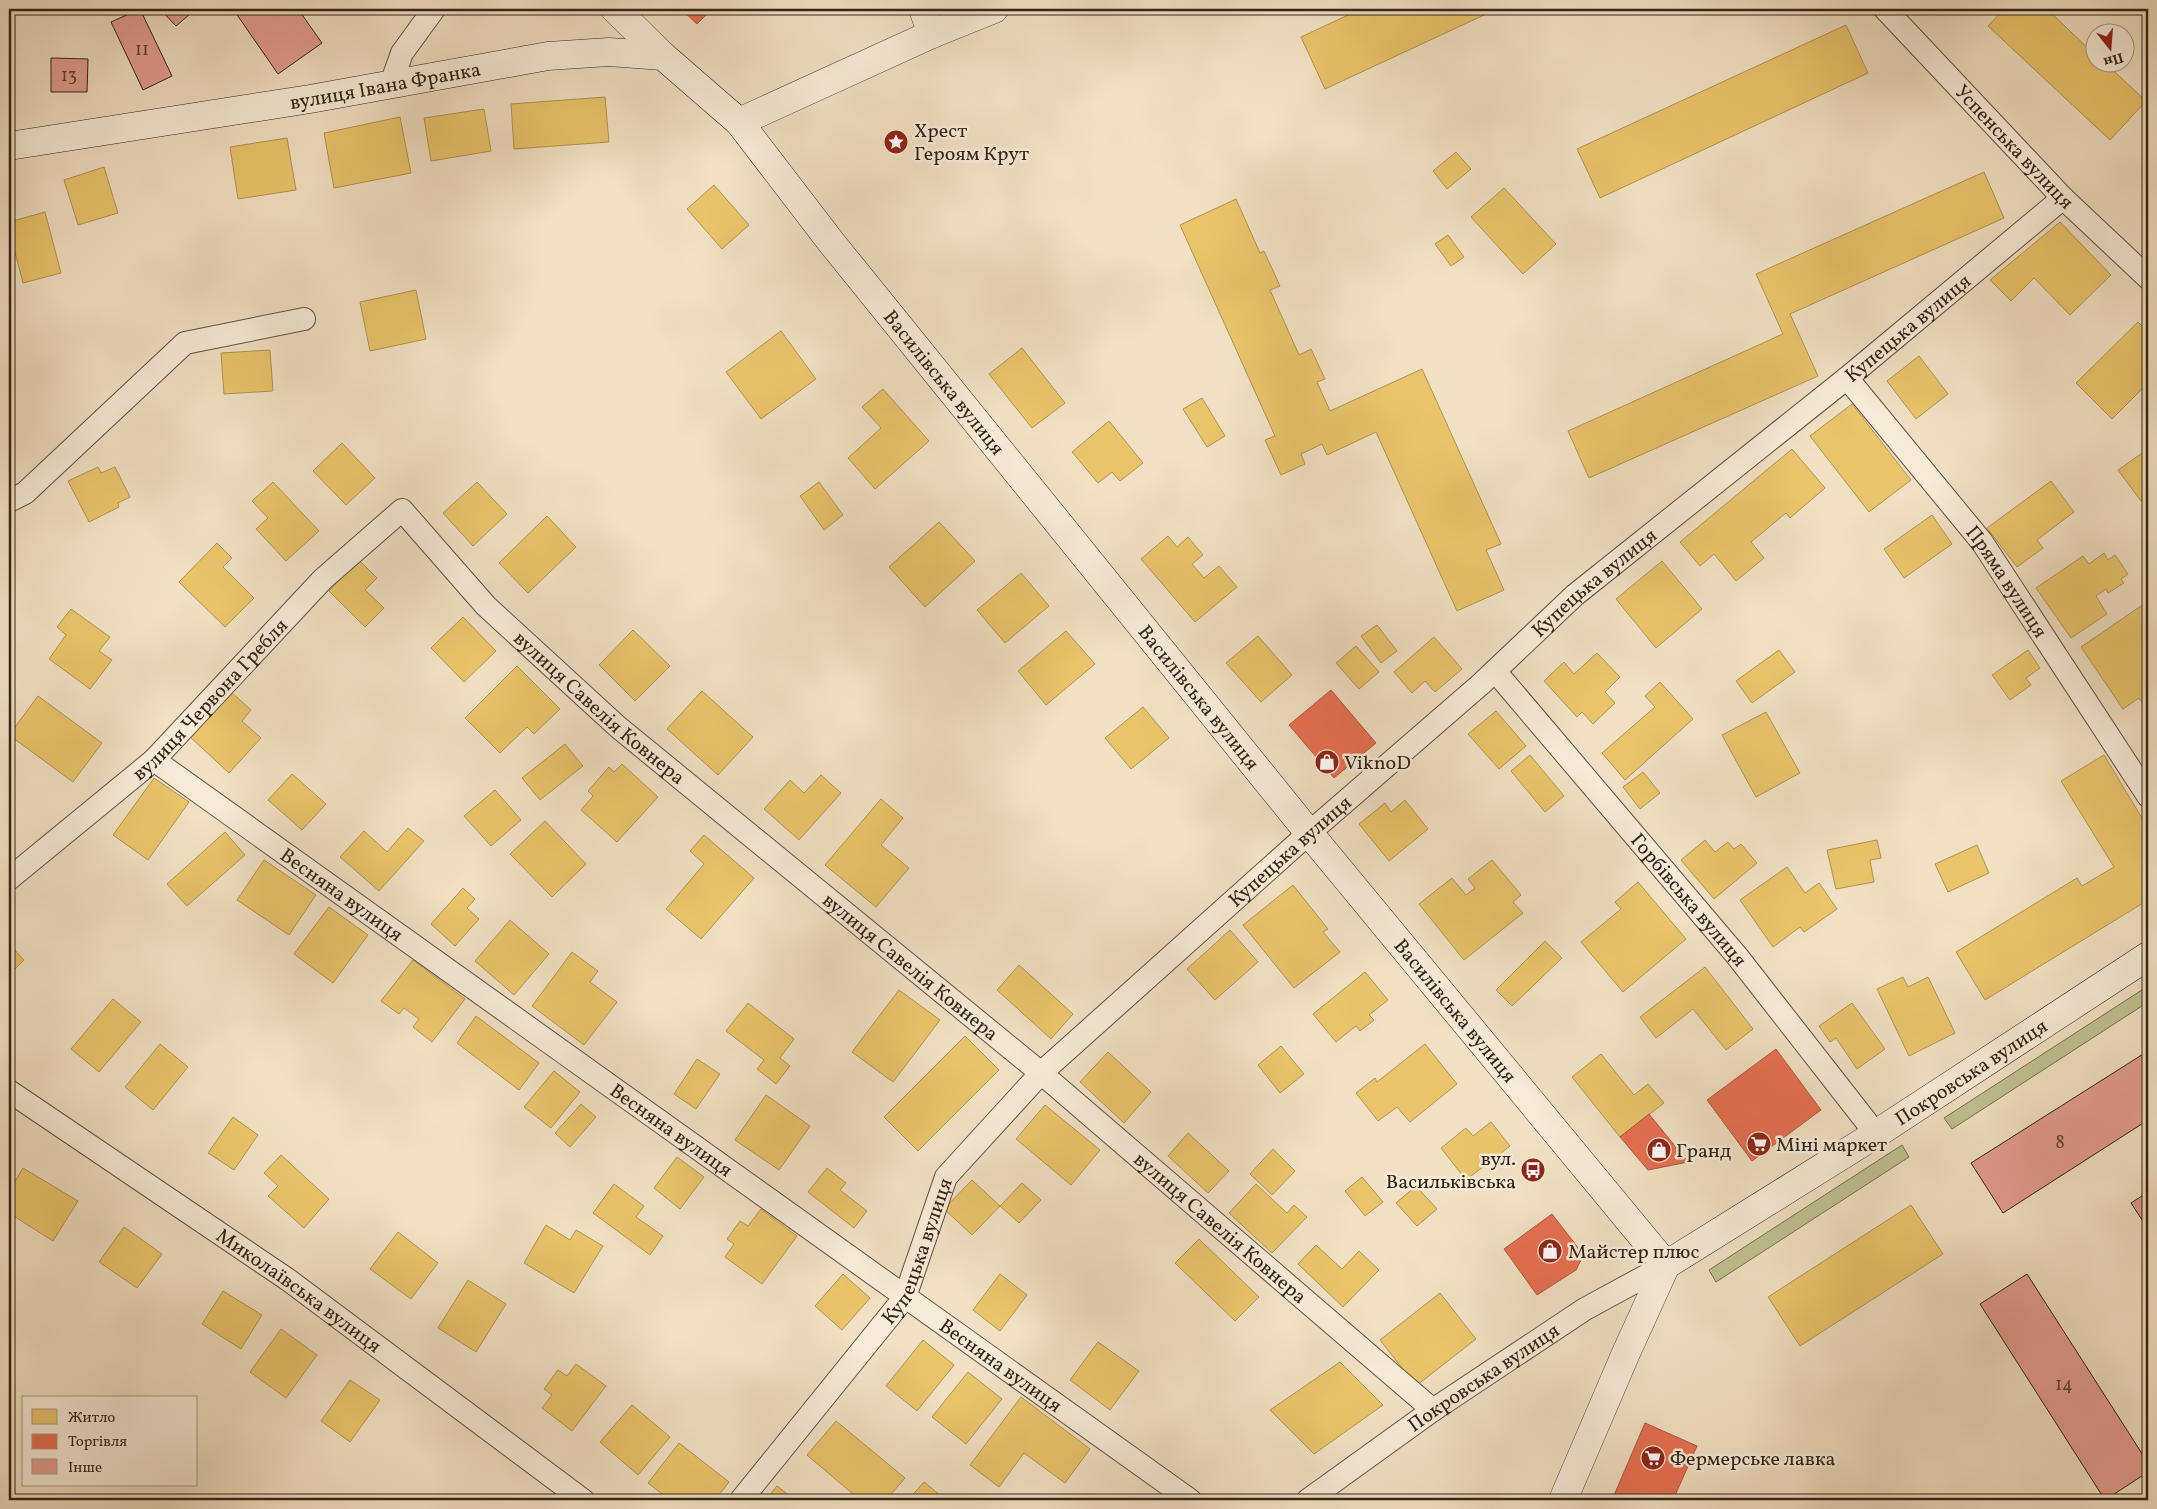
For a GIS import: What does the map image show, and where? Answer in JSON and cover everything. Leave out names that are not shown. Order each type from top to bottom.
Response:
[{"type":"main road","points":[[615,9],[663,56],[739,122],[932,34],[994,9]]},
{"type":"main road","points":[[923,9],[932,34]]},
{"type":"main road","name":"вулиця Івана Франка","points":[[9,146],[310,99],[548,56],[609,52],[663,56]]},
{"type":"main road","name":"Василівська вулиця","points":[[739,122],[838,250],[1309,833],[1666,1265]]},
{"type":"main road","name":"Покровська вулиця","points":[[1666,1265],[1876,1134],[2148,956]]},
{"type":"main road","points":[[1563,1500],[1666,1265]]},
{"type":"street","points":[[391,84],[402,53],[434,9]]},
{"type":"street","name":"Успенська вулиця","points":[[1885,9],[2063,198],[2148,278]]},
{"type":"street","name":"Купецька вулиця","points":[[741,1500],[905,1296],[946,1177],[1041,1073],[1309,833],[1495,671],[1575,595],[1847,378],[2063,198]]},
{"type":"street","points":[[9,501],[24,493],[185,343],[304,319]]},
{"type":"street","name":"Пряма вулиця","points":[[1847,378],[1982,542],[2148,796]]},
{"type":"street","name":"вулиця Червона Гребля","points":[[9,879],[154,760],[322,579],[402,510]]},
{"type":"street","name":"вулиця Савелія Ковнера","points":[[402,510],[486,606],[618,726],[1041,1073],[1433,1410]]},
{"type":"street","name":"Горбівська вулиця","points":[[1495,671],[1736,956],[1876,1134]]},
{"type":"street","name":"Весняна вулиця","points":[[154,760],[1190,1500]]},
{"type":"street","name":"Миколаївська вулиця","points":[[9,1091],[287,1279],[583,1500]]},
{"type":"street","name":"Покровська вулиця","points":[[1308,1500],[1433,1410],[1585,1309],[1666,1265]]},
{"type":"green space","points":[[2148,986],[2148,1002],[1952,1129],[1944,1118]]},
{"type":"green space","points":[[1902,1145],[1909,1157],[1716,1282],[1709,1270]]},
{"type":"building: Житло","points":[[1361,9],[1497,9],[1325,89],[1301,37]]},
{"type":"building: Житло","points":[[2004,9],[2047,9],[2084,44],[2084,72],[2115,72],[2146,101],[2110,140],[1988,26]]},
{"type":"building: Житло","points":[[1846,25],[1868,73],[1600,198],[1577,149]]},
{"type":"building: Житло","points":[[605,97],[609,142],[514,149],[511,104]]},
{"type":"building: Житло","points":[[484,109],[491,151],[431,161],[424,118]]},
{"type":"building: Житло","points":[[400,117],[411,173],[334,188],[324,133]]},
{"type":"building: Житло","points":[[287,138],[296,190],[238,199],[230,147]]},
{"type":"building: Житло","points":[[1456,152],[1471,169],[1447,189],[1433,171]]},
{"type":"building: Житло","points":[[104,167],[118,213],[78,225],[64,180]]},
{"type":"building: Житло","points":[[1984,172],[2004,218],[1790,314],[1818,376],[1589,478],[1568,431],[1783,334],[1756,274]]},
{"type":"building: Житло","points":[[714,185],[749,225],[722,249],[687,209]]},
{"type":"building: Житло","points":[[1504,188],[1556,244],[1523,274],[1471,217]]},
{"type":"building: Житло","points":[[1236,199],[1260,253],[1264,251],[1280,286],[1270,290],[1299,355],[1311,349],[1325,379],[1317,382],[1330,411],[1422,369],[1501,544],[1486,550],[1504,590],[1457,611],[1376,432],[1327,455],[1322,444],[1301,454],[1305,464],[1281,475],[1265,440],[1275,436],[1180,225]]},
{"type":"building: Житло","points":[[45,212],[61,273],[23,283],[9,229],[9,222]]},
{"type":"building: Житло","points":[[2060,222],[2111,275],[2070,315],[2034,278],[2011,301],[1990,280]]},
{"type":"building: Житло","points":[[1448,235],[1464,257],[1451,266],[1435,244]]},
{"type":"building: Житло","points":[[416,290],[426,339],[370,351],[360,302]]},
{"type":"building: Житло","points":[[2138,322],[2148,332],[2148,383],[2112,419],[2076,383]]},
{"type":"building: Житло","points":[[781,331],[816,379],[761,419],[726,372]]},
{"type":"building: Житло","points":[[1022,348],[1065,403],[1032,428],[989,374]]},
{"type":"building: Житло","points":[[270,350],[273,391],[224,394],[221,353]]},
{"type":"building: Житло","points":[[1919,356],[1948,394],[1916,419],[1887,381]]},
{"type":"building: Житло","points":[[883,389],[929,441],[875,489],[848,458],[881,428],[862,407]]},
{"type":"building: Житло","points":[[1202,398],[1225,436],[1207,447],[1183,409]]},
{"type":"building: Житло","points":[[1852,404],[1911,480],[1869,512],[1810,436]]},
{"type":"building: Житло","points":[[1109,421],[1143,463],[1120,481],[1112,472],[1098,483],[1072,452]]},
{"type":"building: Житло","points":[[342,443],[375,478],[346,505],[313,471]]},
{"type":"building: Житло","points":[[1792,449],[1825,488],[1790,518],[1786,513],[1751,542],[1764,558],[1736,581],[1714,554],[1700,566],[1680,542]]},
{"type":"building: Житло","points":[[2148,449],[2148,495],[2141,501],[2118,470]]},
{"type":"building: Житло","points":[[98,467],[101,473],[115,467],[130,497],[118,503],[119,507],[89,522],[68,481]]},
{"type":"building: Житло","points":[[2051,481],[2074,512],[2037,540],[2043,548],[2017,567],[1987,528]]},
{"type":"building: Житло","points":[[273,482],[319,531],[286,561],[256,529],[268,518],[252,501]]},
{"type":"building: Житло","points":[[477,482],[507,514],[473,546],[443,513]]},
{"type":"building: Житло","points":[[819,482],[843,515],[824,530],[800,496]]},
{"type":"building: Житло","points":[[1932,515],[1952,544],[1904,578],[1884,549]]},
{"type":"building: Житло","points":[[547,516],[576,547],[528,593],[499,563]]},
{"type":"building: Житло","points":[[939,522],[975,561],[925,607],[889,567]]},
{"type":"building: Житло","points":[[1168,536],[1177,547],[1188,537],[1203,555],[1192,564],[1204,578],[1219,566],[1237,587],[1195,622],[1141,559]]},
{"type":"building: Житло","points":[[217,543],[232,558],[223,567],[254,598],[225,627],[179,582]]},
{"type":"building: Житло","points":[[2104,553],[2108,560],[2115,555],[2128,574],[2121,579],[2124,583],[2108,593],[2106,589],[2096,596],[2107,614],[2071,638],[2036,588],[2083,556],[2089,564]]},
{"type":"building: Житло","points":[[359,560],[377,578],[365,590],[384,608],[365,627],[329,591]]},
{"type":"building: Житло","points":[[1662,561],[1702,609],[1656,648],[1616,599]]},
{"type":"building: Житло","points":[[1021,573],[1049,606],[1005,643],[977,610]]},
{"type":"building: Житло","points":[[2141,606],[2148,617],[2148,663],[2143,667],[2148,675],[2148,711],[2139,698],[2123,709],[2081,647]]},
{"type":"building: Житло","points":[[71,609],[110,637],[99,651],[112,660],[90,689],[49,659],[66,635],[57,627]]},
{"type":"building: Житло","points":[[463,617],[496,651],[464,682],[431,648]]},
{"type":"building: Житло","points":[[1377,625],[1397,651],[1381,663],[1361,636]]},
{"type":"building: Житло","points":[[633,630],[670,666],[635,701],[599,665]]},
{"type":"building: Житло","points":[[1066,631],[1095,664],[1046,705],[1018,671]]},
{"type":"building: Житло","points":[[1258,636],[1292,675],[1261,702],[1226,663]]},
{"type":"building: Житло","points":[[1434,637],[1462,669],[1435,692],[1425,681],[1412,693],[1394,672]]},
{"type":"building: Житло","points":[[1356,646],[1379,672],[1359,689],[1336,663]]},
{"type":"building: Житло","points":[[1779,650],[1795,672],[1752,703],[1736,681]]},
{"type":"building: Житло","points":[[2028,650],[2040,668],[2026,678],[2031,685],[2010,700],[1992,675]]},
{"type":"building: Житло","points":[[1597,653],[1620,677],[1605,692],[1615,703],[1593,724],[1582,712],[1577,717],[1544,681],[1564,662],[1574,674]]},
{"type":"building: Житло","points":[[517,666],[560,709],[534,734],[527,727],[500,753],[465,718]]},
{"type":"building: Житло","points":[[1660,682],[1693,719],[1625,780],[1602,753],[1655,707],[1645,696]]},
{"type":"building: Житло","points":[[230,691],[251,710],[242,721],[261,738],[229,773],[189,736]]},
{"type":"building: Житло","points":[[702,691],[753,737],[718,775],[667,729]]},
{"type":"building: Житло","points":[[38,696],[102,743],[73,782],[9,735]]},
{"type":"building: Житло","points":[[1143,707],[1169,738],[1131,769],[1105,738]]},
{"type":"building: Житло","points":[[1496,711],[1526,746],[1499,769],[1468,734]]},
{"type":"building: Житло","points":[[1766,712],[1800,773],[1756,797],[1722,735]]},
{"type":"building: Житло","points":[[565,744],[583,766],[540,800],[522,778]]},
{"type":"building: Житло","points":[[1530,755],[1564,796],[1545,812],[1511,771]]},
{"type":"building: Житло","points":[[2104,755],[2148,828],[2148,900],[1985,1000],[1956,952],[2077,878],[2082,886],[2114,867],[2061,781]]},
{"type":"building: Житло","points":[[622,764],[658,797],[617,842],[581,810],[593,796],[588,791],[609,767],[614,772]]},
{"type":"building: Житло","points":[[1643,772],[1660,793],[1640,809],[1623,787]]},
{"type":"building: Житло","points":[[292,774],[326,804],[302,830],[268,800]]},
{"type":"building: Житло","points":[[821,775],[841,793],[799,840],[764,809],[790,780],[804,793]]},
{"type":"building: Житло","points":[[154,778],[189,802],[148,860],[113,835]]},
{"type":"building: Житло","points":[[495,790],[521,820],[491,846],[464,816]]},
{"type":"building: Житло","points":[[881,799],[903,818],[881,845],[909,868],[876,907],[825,865]]},
{"type":"building: Житло","points":[[1405,800],[1428,829],[1389,861],[1359,824],[1385,803],[1391,812]]},
{"type":"building: Житло","points":[[545,821],[586,864],[552,897],[510,854]]},
{"type":"building: Житло","points":[[408,828],[424,841],[379,891],[340,857],[364,831],[387,852]]},
{"type":"building: Житло","points":[[225,832],[245,855],[187,906],[167,884]]},
{"type":"building: Житло","points":[[704,835],[754,878],[701,939],[666,909],[704,864],[690,851]]},
{"type":"building: Житло","points":[[1705,840],[1715,852],[1728,842],[1734,849],[1741,844],[1757,863],[1714,899],[1681,860]]},
{"type":"building: Житло","points":[[1877,840],[1881,858],[1870,860],[1874,882],[1836,889],[1827,850]]},
{"type":"building: Житло","points":[[1977,845],[1989,873],[1948,892],[1935,864]]},
{"type":"building: Житло","points":[[264,860],[316,895],[289,935],[237,900]]},
{"type":"building: Житло","points":[[1492,860],[1521,895],[1513,902],[1523,913],[1464,960],[1419,904],[1452,878],[1466,895],[1475,888],[1468,879]]},
{"type":"building: Житло","points":[[1787,867],[1805,893],[1819,883],[1837,909],[1804,932],[1800,927],[1773,947],[1740,900]]},
{"type":"building: Житло","points":[[1638,882],[1686,939],[1623,992],[1581,942],[1621,909],[1615,902]]},
{"type":"building: Житло","points":[[1293,885],[1328,929],[1323,932],[1340,952],[1294,988],[1243,925]]},
{"type":"building: Житло","points":[[463,888],[475,899],[467,908],[479,919],[455,946],[431,924]]},
{"type":"building: Житло","points":[[329,907],[368,935],[333,983],[294,954]]},
{"type":"building: Житло","points":[[510,920],[549,954],[514,995],[475,961]]},
{"type":"building: Житло","points":[[1230,930],[1258,962],[1215,1000],[1187,969]]},
{"type":"building: Житло","points":[[1545,941],[1562,958],[1512,1006],[1496,990]]},
{"type":"building: Житло","points":[[9,944],[24,960],[9,975]]},
{"type":"building: Житло","points":[[572,952],[598,971],[590,982],[617,1002],[584,1045],[532,1006]]},
{"type":"building: Житло","points":[[413,960],[465,999],[432,1042],[413,1027],[419,1019],[404,1008],[399,1014],[381,1001]]},
{"type":"building: Житло","points":[[1019,965],[1073,1014],[1051,1039],[997,990]]},
{"type":"building: Житло","points":[[1705,967],[1753,1029],[1726,1050],[1693,1009],[1656,1038],[1640,1017]]},
{"type":"building: Житло","points":[[1365,972],[1388,1000],[1369,1015],[1374,1020],[1360,1031],[1356,1026],[1336,1042],[1313,1014]]},
{"type":"building: Житло","points":[[1903,977],[1908,987],[1928,977],[1955,1033],[1909,1056],[1877,989]]},
{"type":"building: Житло","points":[[899,990],[940,1020],[893,1082],[852,1052]]},
{"type":"building: Житло","points":[[113,999],[141,1022],[99,1072],[71,1049]]},
{"type":"building: Житло","points":[[748,1003],[794,1039],[780,1058],[790,1066],[776,1084],[757,1069],[764,1060],[726,1031]]},
{"type":"building: Житло","points":[[1852,1003],[1885,1049],[1857,1069],[1836,1038],[1830,1042],[1819,1026]]},
{"type":"building: Житло","points":[[476,1016],[539,1063],[519,1090],[457,1043]]},
{"type":"building: Житло","points":[[965,1036],[999,1070],[918,1151],[884,1117]]},
{"type":"building: Житло","points":[[160,1044],[188,1067],[153,1110],[125,1087]]},
{"type":"building: Житло","points":[[1425,1044],[1457,1084],[1410,1122],[1397,1107],[1378,1121],[1356,1093],[1375,1078],[1377,1082]]},
{"type":"building: Житло","points":[[1281,1046],[1304,1074],[1280,1093],[1258,1065]]},
{"type":"building: Житло","points":[[1108,1052],[1151,1092],[1124,1123],[1080,1082]]},
{"type":"building: Житло","points":[[1601,1054],[1634,1095],[1648,1084],[1664,1103],[1620,1137],[1572,1077]]},
{"type":"building: Житло","points":[[697,1059],[720,1074],[696,1109],[674,1094]]},
{"type":"building: Житло","points":[[554,1071],[580,1092],[551,1128],[524,1107]]},
{"type":"building: Житло","points":[[766,1095],[810,1126],[779,1170],[735,1140]]},
{"type":"building: Житло","points":[[581,1104],[596,1117],[570,1147],[555,1133]]},
{"type":"building: Житло","points":[[1045,1105],[1100,1150],[1071,1185],[1016,1139]]},
{"type":"building: Житло","points":[[233,1117],[258,1135],[234,1170],[208,1153]]},
{"type":"building: Житло","points":[[1491,1122],[1510,1146],[1466,1180],[1441,1148],[1466,1128],[1473,1136]]},
{"type":"building: Житло","points":[[1188,1133],[1229,1171],[1208,1193],[1168,1156]]},
{"type":"building: Житло","points":[[1273,1149],[1295,1171],[1272,1195],[1250,1174]]},
{"type":"building: Житло","points":[[281,1155],[329,1199],[304,1228],[268,1196],[278,1186],[264,1173]]},
{"type":"building: Житло","points":[[677,1157],[704,1177],[680,1209],[654,1188]]},
{"type":"building: Житло","points":[[23,1168],[78,1201],[53,1241],[9,1213],[9,1191]]},
{"type":"building: Житло","points":[[827,1168],[846,1183],[840,1190],[867,1211],[854,1228],[808,1192]]},
{"type":"building: Житло","points":[[1362,1177],[1383,1202],[1365,1216],[1345,1191]]},
{"type":"building: Житло","points":[[972,1180],[1000,1206],[972,1235],[944,1209]]},
{"type":"building: Житло","points":[[1022,1183],[1041,1200],[1019,1223],[1000,1206]]},
{"type":"building: Житло","points":[[614,1184],[644,1206],[636,1217],[663,1236],[650,1255],[593,1213]]},
{"type":"building: Житло","points":[[1256,1184],[1287,1213],[1294,1205],[1307,1217],[1272,1253],[1229,1213]]},
{"type":"building: Житло","points":[[1416,1186],[1437,1209],[1417,1226],[1396,1203]]},
{"type":"building: Житло","points":[[1911,1205],[1943,1254],[1800,1346],[1768,1297]]},
{"type":"building: Житло","points":[[761,1209],[797,1236],[762,1284],[725,1257],[734,1244],[727,1239],[740,1221],[748,1226]]},
{"type":"building: Житло","points":[[546,1225],[570,1240],[576,1230],[603,1246],[574,1293],[524,1263]]},
{"type":"building: Житло","points":[[124,1227],[162,1254],[137,1288],[99,1262]]},
{"type":"building: Житло","points":[[398,1232],[438,1263],[411,1299],[370,1269]]},
{"type":"building: Житло","points":[[1199,1239],[1259,1297],[1235,1321],[1175,1263]]},
{"type":"building: Житло","points":[[1316,1245],[1342,1269],[1359,1251],[1379,1270],[1343,1307],[1298,1264]]},
{"type":"building: Житло","points":[[843,1274],[870,1298],[842,1330],[815,1306]]},
{"type":"building: Житло","points":[[1000,1274],[1027,1295],[1000,1331],[973,1310]]},
{"type":"building: Житло","points":[[468,1280],[506,1304],[476,1352],[438,1328]]},
{"type":"building: Житло","points":[[223,1291],[262,1315],[241,1349],[202,1324]]},
{"type":"building: Житло","points":[[1440,1293],[1476,1339],[1416,1386],[1380,1340]]},
{"type":"building: Житло","points":[[281,1329],[317,1355],[286,1398],[250,1372]]},
{"type":"building: Житло","points":[[923,1340],[954,1365],[917,1411],[886,1386]]},
{"type":"building: Житло","points":[[1098,1342],[1139,1371],[1110,1410],[1070,1380]]},
{"type":"building: Житло","points":[[1340,1362],[1383,1405],[1314,1454],[1270,1410]]},
{"type":"building: Житло","points":[[576,1364],[606,1386],[572,1431],[542,1408],[552,1395],[544,1389],[558,1370],[567,1376]]},
{"type":"building: Житло","points":[[968,1372],[1002,1399],[966,1444],[932,1417]]},
{"type":"building: Житло","points":[[350,1380],[380,1400],[350,1442],[321,1421]]},
{"type":"building: Житло","points":[[1021,1397],[1090,1449],[1065,1483],[1024,1453],[999,1487],[970,1465]]},
{"type":"building: Житло","points":[[632,1405],[670,1437],[638,1475],[600,1442]]},
{"type":"building: Житло","points":[[836,1421],[905,1478],[886,1500],[860,1500],[807,1455]]},
{"type":"building: Житло","points":[[679,1443],[729,1482],[715,1500],[670,1500],[648,1483]]},
{"type":"building: Житло","points":[[924,1482],[946,1500],[908,1500]]},
{"type":"building: Житло","points":[[777,1486],[795,1500],[766,1500]]},
{"type":"building: Торгівля","points":[[681,9],[712,9],[697,24]]},
{"type":"building: Торгівля","points":[[1331,690],[1376,743],[1334,778],[1289,725]]},
{"type":"building: Торгівля","points":[[1776,1049],[1821,1110],[1752,1161],[1707,1100]]},
{"type":"building: Торгівля","points":[[1649,1114],[1688,1162],[1648,1170],[1620,1137]]},
{"type":"building: Торгівля","points":[[1552,1214],[1579,1249],[1581,1260],[1576,1270],[1537,1295],[1504,1249]]},
{"type":"building: Торгівля","points":[[1645,1423],[1697,1446],[1673,1500],[1612,1500]]},
{"type":"building: Інше","points":[[140,9],[172,76],[143,90],[111,22]]},
{"type":"building: Інше","points":[[160,9],[196,9],[176,26]]},
{"type":"building: Інше","points":[[233,9],[298,9],[322,43],[278,74]]},
{"type":"building: Інше","points":[[51,58],[88,59],[87,92],[51,92]]},
{"type":"building: Інше","points":[[2148,1051],[2148,1120],[2003,1213],[1971,1163]]},
{"type":"building: Інше","points":[[2148,1192],[2148,1229],[2131,1203]]},
{"type":"building: Інше","points":[[2027,1274],[2148,1463],[2148,1472],[2105,1500],[1980,1304]]},
{"type":"place","name":"Хрест Героям Крут","points":[[896,142]]},
{"type":"place","name":"ViknoD","points":[[1327,762]]},
{"type":"place","name":"Міні маркет","points":[[1759,1144]]},
{"type":"place","name":"Гранд","points":[[1659,1150]]},
{"type":"place","name":"вул. Васильківська","points":[[1533,1170]]},
{"type":"place","name":"Майстер плюс","points":[[1550,1251]]},
{"type":"place","name":"Фермерське лавка","points":[[1653,1458]]}]
